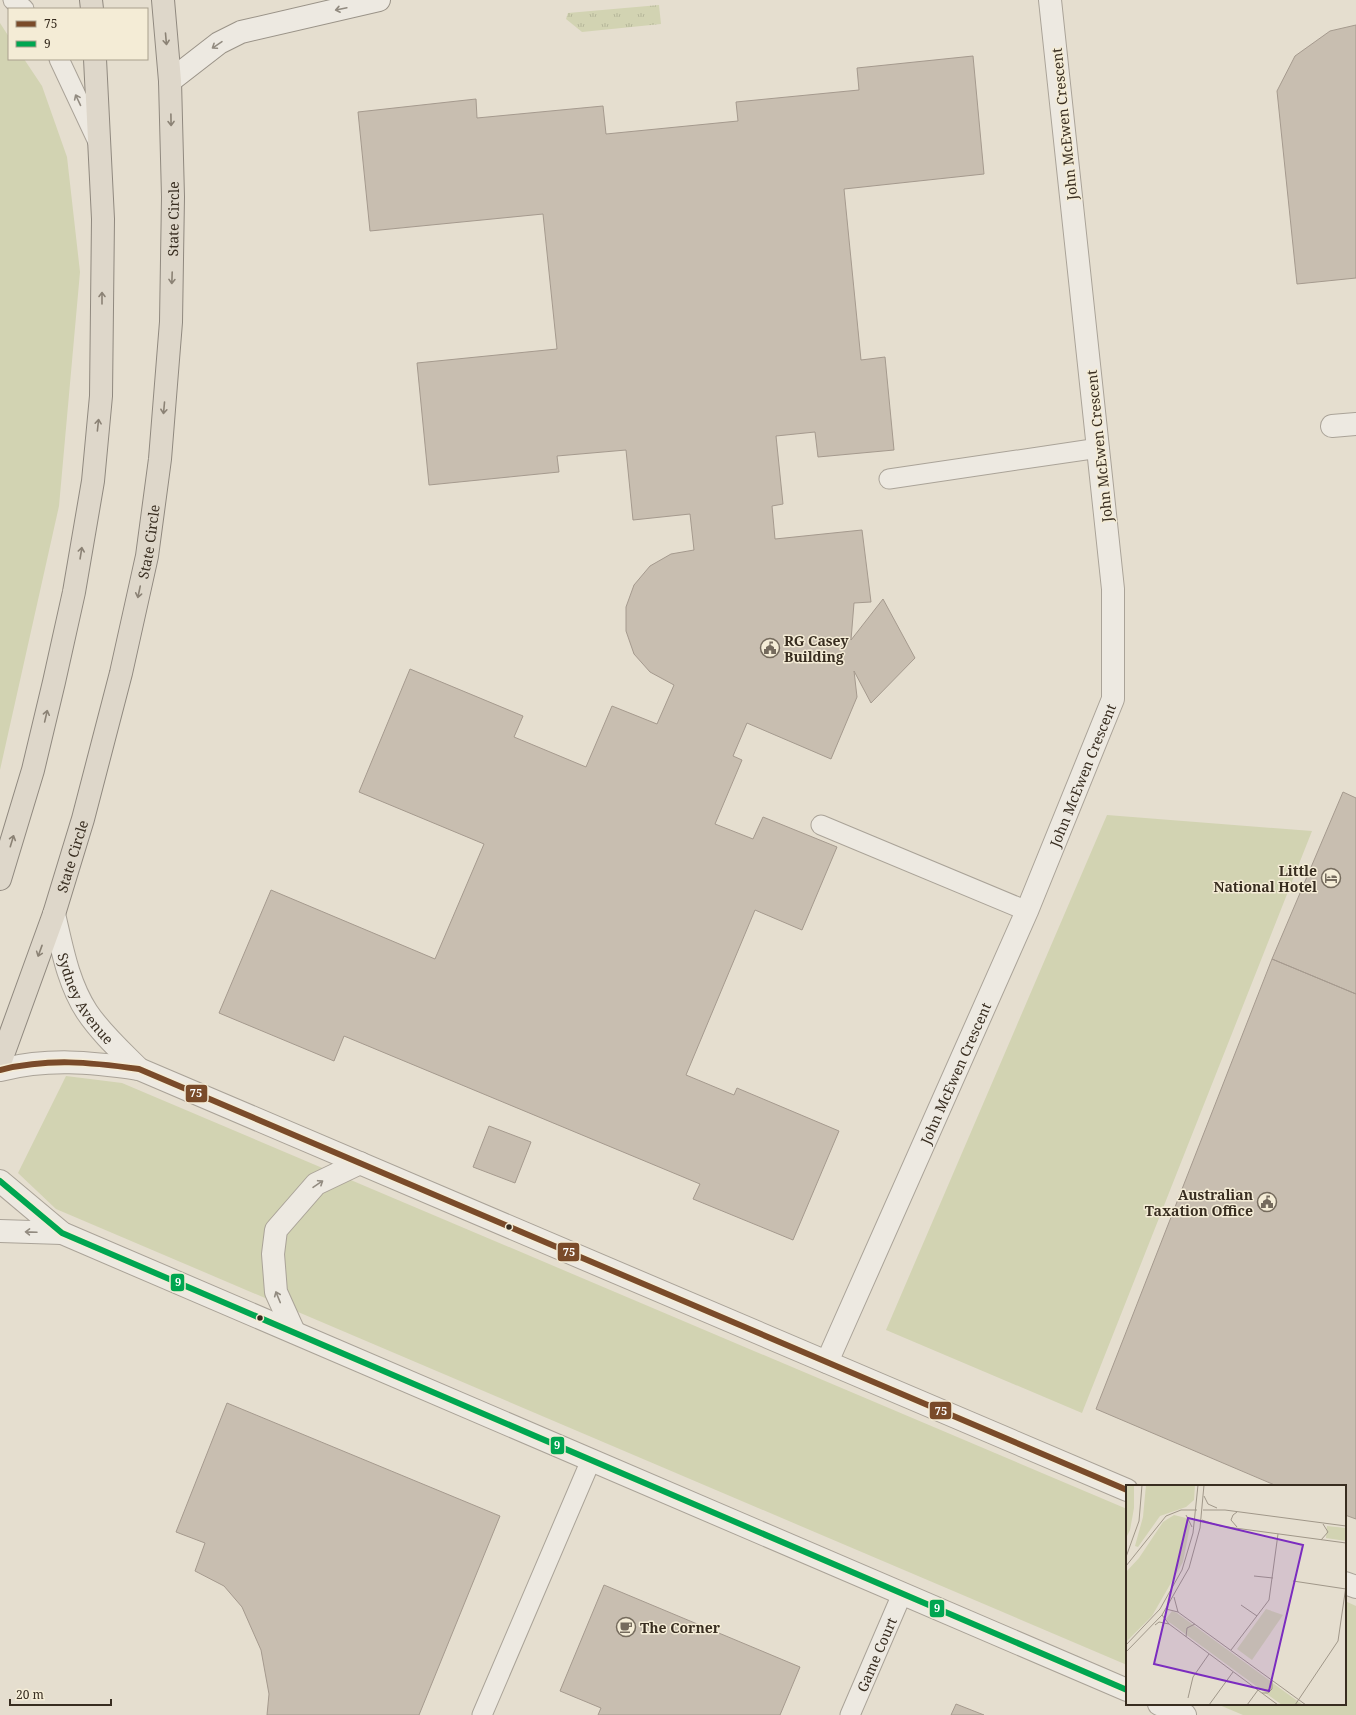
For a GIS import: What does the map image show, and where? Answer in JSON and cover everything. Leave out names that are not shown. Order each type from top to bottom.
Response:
[{"type":"highway","name":"State Circle","points":[[0,1063],[54,914],[83,819],[121,673],[147,556],[160,459],[171,322],[173,197],[170,81],[163,0]]},
{"type":"highway","points":[[0,879],[33,770],[53,689],[74,592],[93,481],[101,396],[103,219],[101,148],[95,60]]},
{"type":"street","points":[[372,0],[384,0]]},
{"type":"street","points":[[170,81],[219,43],[241,32],[379,0]]},
{"type":"street","name":"John McEwen Crescent","points":[[827,1362],[1027,911],[1114,699],[1114,589],[1050,0]]},
{"type":"street","points":[[1332,426],[1356,424]]},
{"type":"street","name":"Sydney Avenue","points":[[54,914],[65,962],[81,1001],[96,1024],[139,1069]]},
{"type":"street","name":"Sydney Avenue","points":[[0,1070],[22,1065],[56,1061],[96,1063],[139,1069],[1126,1490]]},
{"type":"street","points":[[294,1332],[276,1292],[273,1254],[276,1230],[316,1184],[360,1163]]},
{"type":"street","points":[[0,1181],[62,1233],[1126,1690]]},
{"type":"street","points":[[0,1231],[62,1233]]},
{"type":"street","points":[[1346,1583],[1356,1588]]},
{"type":"street","points":[[1161,1705],[1185,1715]]},
{"type":"lane","points":[[13,0],[23,8]]},
{"type":"lane","points":[[59,60],[101,148]]},
{"type":"lane","points":[[889,479],[1099,448]]},
{"type":"lane","points":[[821,826],[1027,911]]},
{"type":"lane","points":[[482,1715],[591,1460]]},
{"type":"lane","name":"Game Court","points":[[850,1715],[902,1594]]},
{"type":"green space","points":[[659,5],[661,24],[582,32],[566,19],[568,13]]},
{"type":"green space","points":[[0,23],[8,35],[8,60],[25,60],[42,86],[67,157],[80,272],[59,506],[0,770]]},
{"type":"green space","points":[[1107,815],[1312,831],[1082,1413],[886,1330]]},
{"type":"green space","points":[[66,1076],[122,1083],[1126,1509],[1126,1665],[56,1209],[18,1173]]},
{"type":"green space","points":[[1346,1601],[1356,1606],[1356,1715],[1243,1715],[1219,1705],[1346,1705]]},
{"type":"building","points":[[1356,25],[1356,278],[1297,284],[1277,91],[1295,56],[1330,31]]},
{"type":"building","name":"RG Casey Building","points":[[973,56],[984,174],[844,189],[861,360],[885,357],[894,450],[818,457],[815,432],[776,436],[783,504],[772,506],[775,539],[862,530],[871,602],[854,603],[851,640],[883,599],[915,658],[871,703],[854,671],[857,697],[831,759],[747,723],[733,756],[742,760],[715,824],[753,839],[763,817],[837,847],[802,930],[755,910],[686,1075],[734,1095],[737,1088],[839,1131],[793,1240],[693,1199],[700,1184],[344,1036],[334,1061],[219,1013],[271,890],[435,959],[484,844],[359,792],[410,669],[523,716],[514,737],[586,767],[612,706],[657,724],[674,685],[650,672],[634,654],[626,631],[626,607],[634,585],[650,566],[671,554],[694,550],[690,514],[633,520],[626,450],[557,456],[559,472],[429,485],[417,363],[557,349],[543,214],[370,231],[358,112],[476,99],[477,118],[603,106],[606,134],[738,121],[736,102],[859,90],[857,68]]},
{"type":"building","name":"Little National Hotel","points":[[1343,792],[1356,798],[1356,994],[1272,959]]},
{"type":"building","name":"Australian Taxation Office","points":[[1272,959],[1356,994],[1356,1519],[1346,1515],[1346,1485],[1275,1485],[1096,1409]]},
{"type":"building","points":[[489,1126],[531,1142],[515,1183],[473,1167]]},
{"type":"building","points":[[227,1403],[500,1516],[419,1715],[267,1715],[269,1694],[261,1650],[242,1607],[224,1586],[195,1571],[205,1543],[176,1532]]},
{"type":"building","points":[[604,1585],[800,1667],[780,1715],[598,1715],[601,1708],[560,1691]]},
{"type":"building","points":[[956,1704],[984,1715],[951,1715]]},
{"type":"transit line","name":"75","points":[[0,1070],[35,1064],[69,1062],[139,1069],[1126,1490]]},
{"type":"transit line","name":"9","points":[[0,1181],[62,1233],[1126,1690]]},
{"type":"place","name":"RG Casey Building","points":[[770,648]]},
{"type":"place","name":"Little National Hotel","points":[[1331,878]]},
{"type":"place","name":"Australian Taxation Office","points":[[1267,1202]]},
{"type":"place","name":"The Corner","points":[[626,1627]]}]
